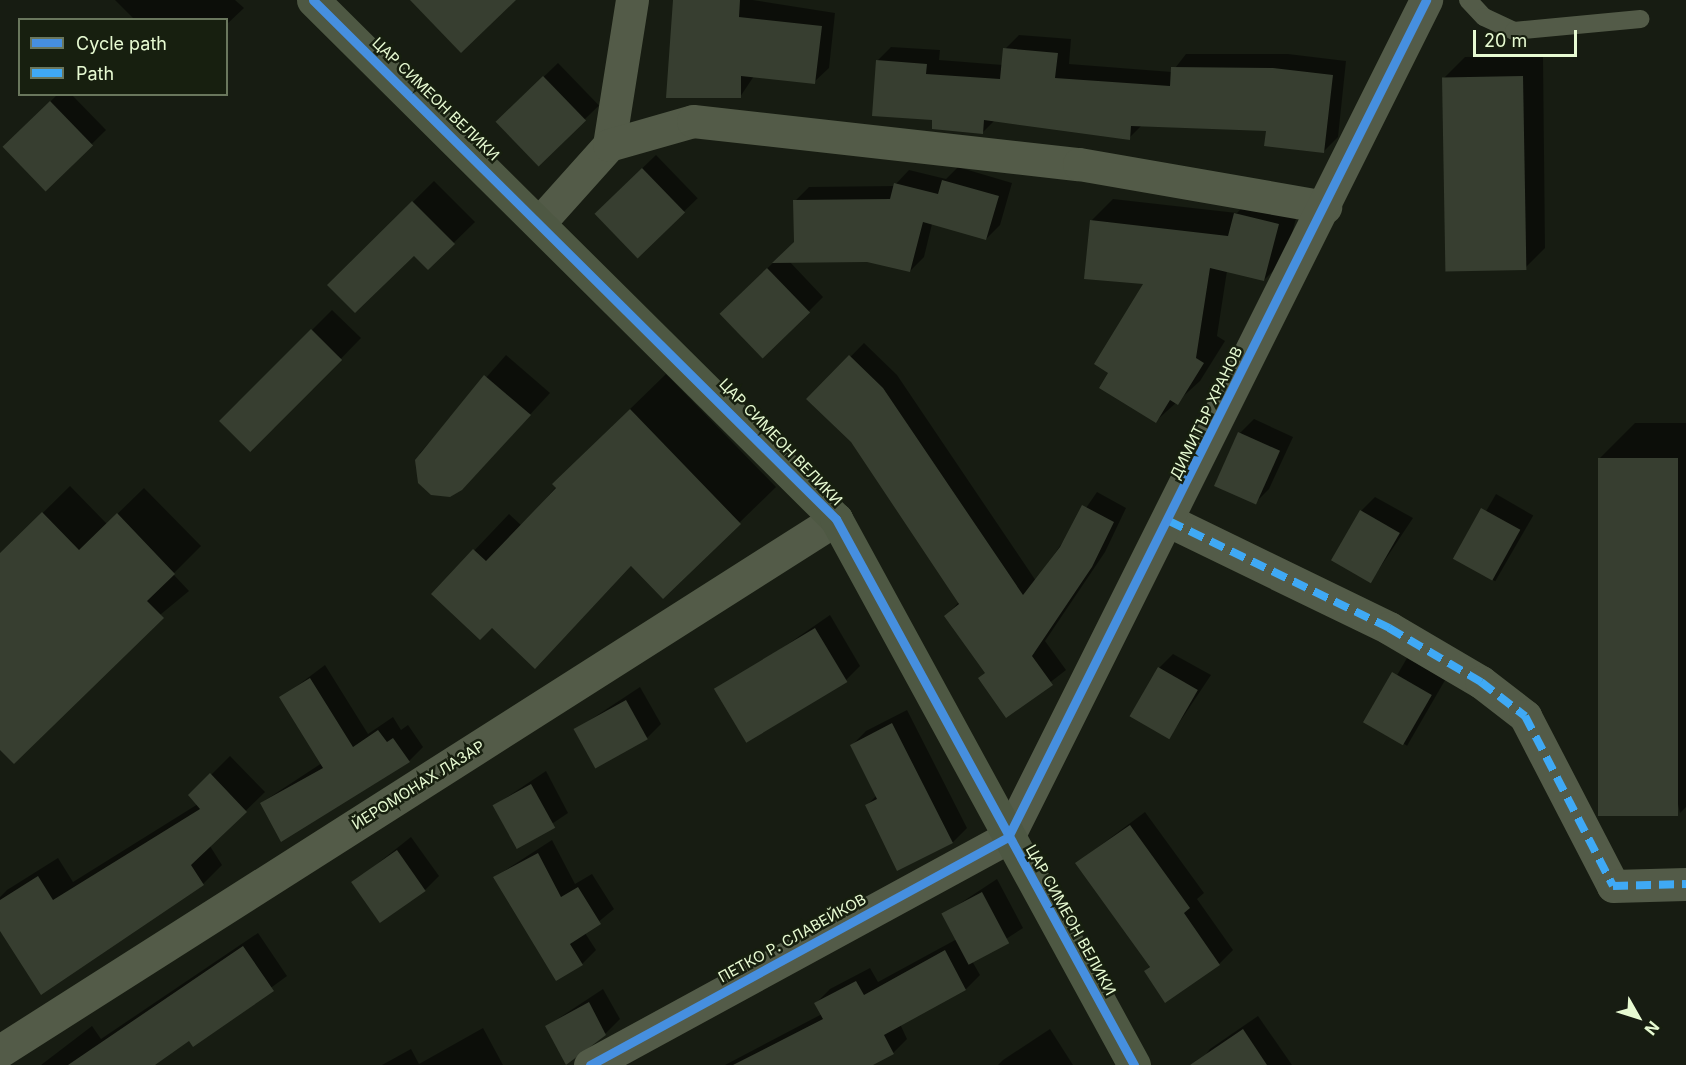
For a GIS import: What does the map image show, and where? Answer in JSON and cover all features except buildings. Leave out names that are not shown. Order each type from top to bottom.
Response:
[{"type":"main road","name":"ЦАР СИМЕОН ВЕЛИКИ","points":[[313,0],[540,222],[836,519],[1134,1065]]},
{"type":"street","points":[[609,145],[632,0]]},
{"type":"street","name":"ДИМИТЪР ХРАНОВ","points":[[1008,837],[1325,207],[1426,0]]},
{"type":"street","points":[[540,222],[609,145],[693,122],[1079,164],[1325,207]]},
{"type":"street","name":"ЙЕРОМОНАХ ЛАЗАР","points":[[0,1051],[836,519]]},
{"type":"street","points":[[1168,521],[1389,627],[1481,682],[1526,716],[1613,886],[1686,884]]},
{"type":"street","name":"ПЕТКО Р. СЛАВЕЙКОВ","points":[[590,1065],[1008,837]]},
{"type":"lane","points":[[1468,0],[1484,16],[1514,31],[1640,19]]},
{"type":"marked path","points":[[1169,521],[1389,628],[1481,682],[1525,716],[1613,886],[1686,884]]},
{"type":"cycle path","points":[[313,0],[836,519],[1134,1065]]},
{"type":"cycle path","points":[[590,1065],[1008,837],[1426,0]]}]
